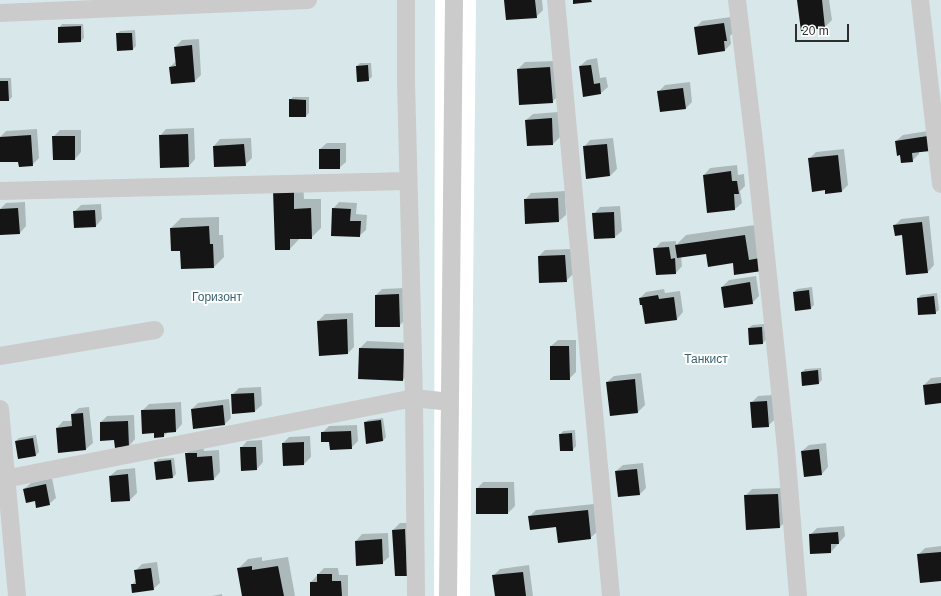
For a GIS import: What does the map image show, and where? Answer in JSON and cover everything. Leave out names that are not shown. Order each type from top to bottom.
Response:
[{"type":"street","points":[[0,13],[308,0]]},
{"type":"street","points":[[406,0],[407,181],[414,398],[416,596]]},
{"type":"street","points":[[448,596],[454,0]]},
{"type":"street","points":[[556,0],[610,596]]},
{"type":"street","points":[[737,0],[755,150],[786,449],[798,596]]},
{"type":"street","points":[[920,0],[941,184]]},
{"type":"street","points":[[0,191],[407,181]]},
{"type":"street","points":[[0,356],[155,330]]},
{"type":"street","points":[[4,479],[414,398],[450,402]]},
{"type":"street","points":[[0,409],[4,479],[17,596]]},
{"type":"green space","name":"Горизонт","points":[[0,0],[435,0],[434,596],[0,596]]},
{"type":"green space","name":"Танкист","points":[[476,0],[941,0],[941,596],[470,596]]},
{"type":"building","points":[[504,0],[535,0],[537,18],[506,20]]},
{"type":"building","points":[[573,0],[591,0],[592,2],[573,4]]},
{"type":"building","points":[[797,0],[822,0],[825,28],[801,31]]},
{"type":"building","points":[[724,23],[727,41],[724,41],[725,51],[698,55],[694,27]]},
{"type":"building","points":[[81,26],[81,42],[58,43],[58,27]]},
{"type":"building","points":[[116,33],[132,33],[133,50],[117,51]]},
{"type":"building","points":[[192,45],[195,82],[171,84],[169,67],[176,66],[174,47]]},
{"type":"building","points":[[368,65],[369,81],[357,82],[356,66]]},
{"type":"building","points":[[591,65],[594,84],[600,83],[601,94],[583,97],[579,66]]},
{"type":"building","points":[[550,67],[553,103],[519,105],[517,69]]},
{"type":"building","points":[[0,81],[8,81],[9,101],[0,101]]},
{"type":"building","points":[[683,88],[686,109],[660,112],[657,91]]},
{"type":"building","points":[[289,99],[306,100],[306,117],[289,117]]},
{"type":"building","points":[[552,118],[553,145],[527,146],[525,120]]},
{"type":"building","points":[[188,134],[189,167],[160,168],[159,135]]},
{"type":"building","points":[[31,135],[33,166],[19,167],[18,162],[0,162],[0,137]]},
{"type":"building","points":[[52,136],[75,136],[75,160],[53,160]]},
{"type":"building","points":[[928,136],[930,151],[912,153],[913,162],[901,163],[900,155],[897,156],[895,141]]},
{"type":"building","points":[[244,144],[246,166],[214,167],[213,146]]},
{"type":"building","points":[[607,144],[610,176],[586,179],[583,146]]},
{"type":"building","points":[[319,149],[340,149],[340,169],[319,169]]},
{"type":"building","points":[[838,155],[842,192],[825,194],[825,190],[812,192],[808,158]]},
{"type":"building","points":[[731,171],[732,181],[737,181],[739,194],[734,194],[735,210],[707,213],[703,175]]},
{"type":"building","points":[[294,189],[294,209],[311,208],[312,239],[290,239],[290,250],[275,250],[273,190]]},
{"type":"building","points":[[558,198],[559,222],[525,224],[524,199]]},
{"type":"building","points":[[18,208],[20,234],[0,235],[0,209]]},
{"type":"building","points":[[332,208],[351,209],[350,221],[361,221],[360,237],[331,236]]},
{"type":"building","points":[[95,210],[96,227],[74,228],[73,211]]},
{"type":"building","points":[[614,212],[615,238],[594,239],[592,213]]},
{"type":"building","points":[[922,222],[928,273],[906,275],[902,235],[895,236],[893,225]]},
{"type":"building","points":[[209,226],[210,244],[213,244],[214,268],[181,269],[180,251],[171,251],[170,228]]},
{"type":"building","points":[[745,235],[749,260],[760,258],[762,271],[734,275],[733,263],[708,267],[706,254],[677,258],[675,245]]},
{"type":"building","points":[[669,247],[671,259],[675,258],[676,274],[656,275],[653,248]]},
{"type":"building","points":[[565,255],[567,282],[539,283],[538,256]]},
{"type":"building","points":[[750,282],[753,304],[724,308],[721,287]]},
{"type":"building","points":[[809,290],[811,309],[795,311],[793,292]]},
{"type":"building","points":[[399,294],[400,327],[375,327],[375,295]]},
{"type":"building","points":[[658,295],[659,299],[674,297],[677,320],[645,324],[642,305],[640,305],[639,298]]},
{"type":"building","points":[[934,296],[936,314],[918,315],[917,298]]},
{"type":"building","points":[[347,319],[348,354],[319,356],[317,321]]},
{"type":"building","points":[[762,327],[763,344],[749,345],[748,328]]},
{"type":"building","points":[[550,346],[569,346],[570,380],[550,380]]},
{"type":"building","points":[[359,348],[404,349],[403,381],[358,379]]},
{"type":"building","points":[[818,370],[819,384],[802,386],[801,372]]},
{"type":"building","points":[[635,379],[638,413],[610,416],[606,382]]},
{"type":"building","points":[[941,383],[941,403],[925,405],[923,385]]},
{"type":"building","points":[[254,393],[255,412],[232,414],[231,394]]},
{"type":"building","points":[[767,401],[769,427],[752,428],[750,402]]},
{"type":"building","points":[[223,405],[225,425],[193,429],[191,409]]},
{"type":"building","points":[[175,409],[176,432],[164,433],[164,437],[154,438],[154,433],[142,434],[141,410]]},
{"type":"building","points":[[83,413],[86,450],[58,453],[56,428],[72,426],[71,414]]},
{"type":"building","points":[[381,420],[383,441],[366,444],[364,422]]},
{"type":"building","points":[[128,421],[129,447],[115,448],[114,440],[100,441],[100,422]]},
{"type":"building","points":[[351,431],[352,449],[330,450],[329,442],[321,442],[321,432]]},
{"type":"building","points":[[572,433],[573,451],[560,451],[559,434]]},
{"type":"building","points":[[33,438],[36,456],[18,459],[15,441]]},
{"type":"building","points":[[304,442],[304,465],[283,466],[282,443]]},
{"type":"building","points":[[240,447],[256,447],[257,470],[241,471]]},
{"type":"building","points":[[819,449],[822,475],[804,477],[801,451]]},
{"type":"building","points":[[185,453],[197,453],[197,457],[212,456],[214,480],[188,482]]},
{"type":"building","points":[[171,460],[173,478],[156,480],[154,462]]},
{"type":"building","points":[[637,469],[640,495],[618,497],[615,471]]},
{"type":"building","points":[[128,474],[130,501],[111,502],[109,476]]},
{"type":"building","points":[[46,484],[50,505],[36,508],[35,501],[26,503],[23,489]]},
{"type":"building","points":[[476,488],[508,488],[508,514],[476,514]]},
{"type":"building","points":[[778,494],[780,528],[746,530],[744,495]]},
{"type":"building","points":[[588,510],[591,539],[558,543],[556,527],[530,530],[528,516]]},
{"type":"building","points":[[405,529],[407,576],[395,576],[392,530]]},
{"type":"building","points":[[838,532],[839,544],[831,544],[831,553],[810,554],[809,534]]},
{"type":"building","points":[[382,539],[383,564],[356,566],[355,541]]},
{"type":"building","points":[[941,552],[941,581],[920,583],[917,554]]},
{"type":"building","points":[[252,566],[252,570],[278,566],[284,596],[242,596],[237,568]]},
{"type":"building","points":[[151,568],[154,590],[132,593],[131,584],[136,584],[134,570]]},
{"type":"building","points":[[523,572],[526,596],[495,596],[492,575]]},
{"type":"building","points":[[317,574],[332,574],[332,581],[341,581],[342,596],[310,596],[310,582],[317,582]]}]
